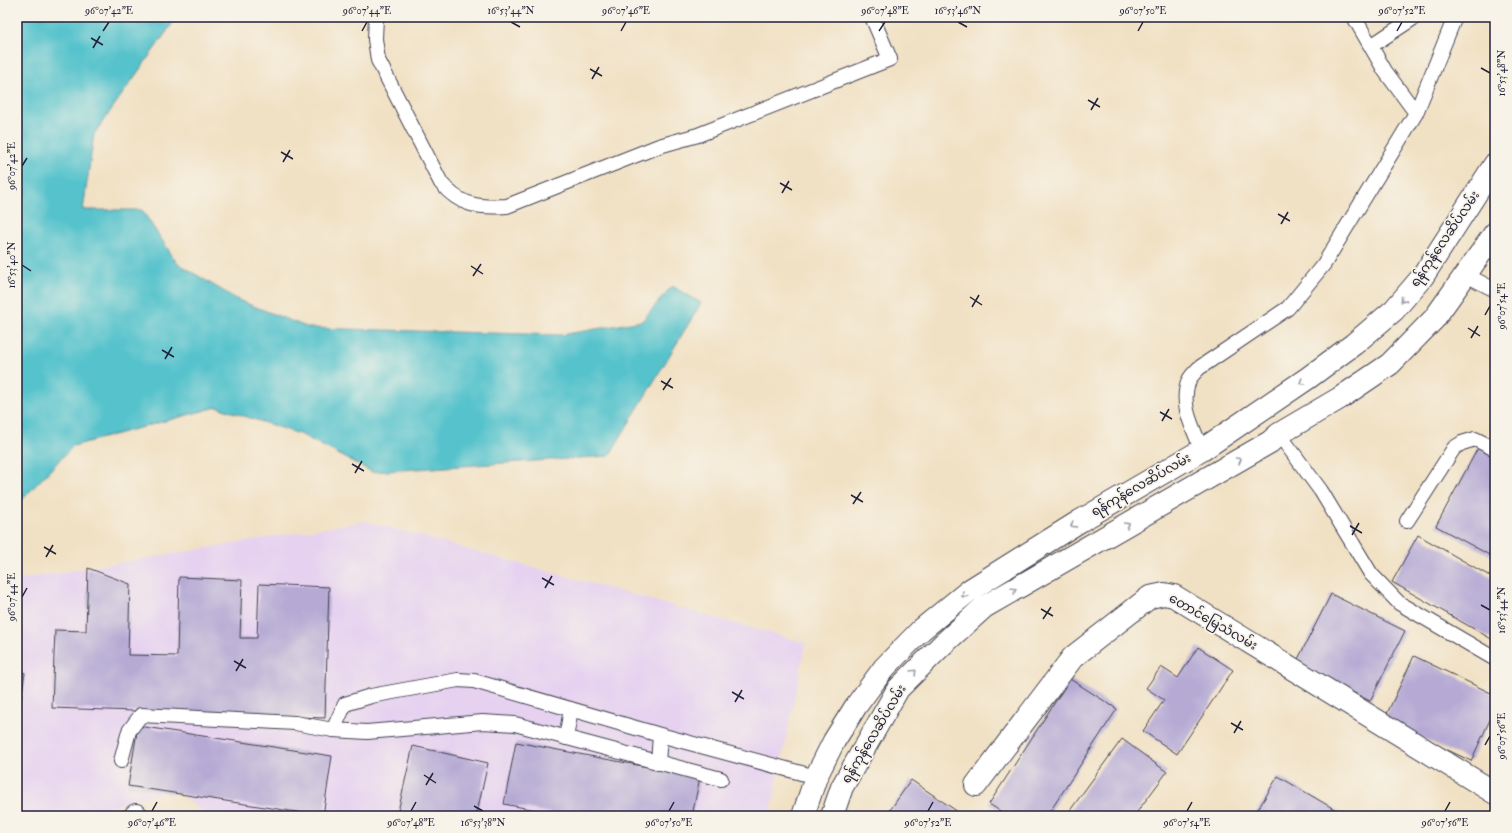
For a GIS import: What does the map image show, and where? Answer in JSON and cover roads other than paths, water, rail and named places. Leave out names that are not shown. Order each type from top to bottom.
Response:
[{"type":"main road","name":"ရန်ကုန်လေဆိပ်လမ်း","points":[[803,816],[816,777],[834,741],[856,706],[884,668],[921,630],[970,590],[1080,521],[1202,450],[1354,344],[1394,310],[1424,276],[1495,164]]},
{"type":"main road","name":"ရန်ကုန်လေဆိပ်လမ်း","points":[[832,816],[842,787],[898,689],[942,645],[984,607],[1263,446],[1279,434],[1340,398],[1390,364],[1434,319],[1495,233]]},
{"type":"main road","name":"တောင်မြေသံလမ်း","points":[[976,785],[1073,657],[1150,597],[1164,594],[1174,596],[1495,793]]},
{"type":"lane","points":[[376,17],[375,39],[378,60],[441,183],[449,193],[467,203],[484,207],[507,206],[660,146],[698,135],[890,59],[872,17]]},
{"type":"lane","points":[[1354,17],[1385,71],[1416,113]]},
{"type":"lane","points":[[1370,46],[1414,17]]},
{"type":"lane","points":[[1202,450],[1186,408],[1184,394],[1189,379],[1199,368],[1288,308],[1324,264],[1416,113],[1455,17]]},
{"type":"lane","points":[[1466,275],[1495,290]]},
{"type":"lane","points":[[1279,434],[1321,490],[1372,574],[1399,603],[1495,659]]},
{"type":"lane","points":[[1407,521],[1454,448],[1462,443],[1475,439],[1495,448]]},
{"type":"lane","points":[[333,730],[345,704],[371,696],[458,680],[474,681],[660,735],[816,777]]},
{"type":"lane","points":[[566,738],[571,709]]},
{"type":"lane","points":[[121,761],[129,731],[141,715],[295,724],[333,730],[367,732],[482,722],[515,724],[721,779]]},
{"type":"lane","points":[[658,763],[660,735]]},
{"type":"water","points":[[17,17],[177,17],[94,134],[83,210],[142,210],[177,263],[238,300],[309,328],[561,335],[642,321],[672,286],[701,303],[609,456],[372,472],[302,435],[217,407],[73,446],[17,505]]}]
